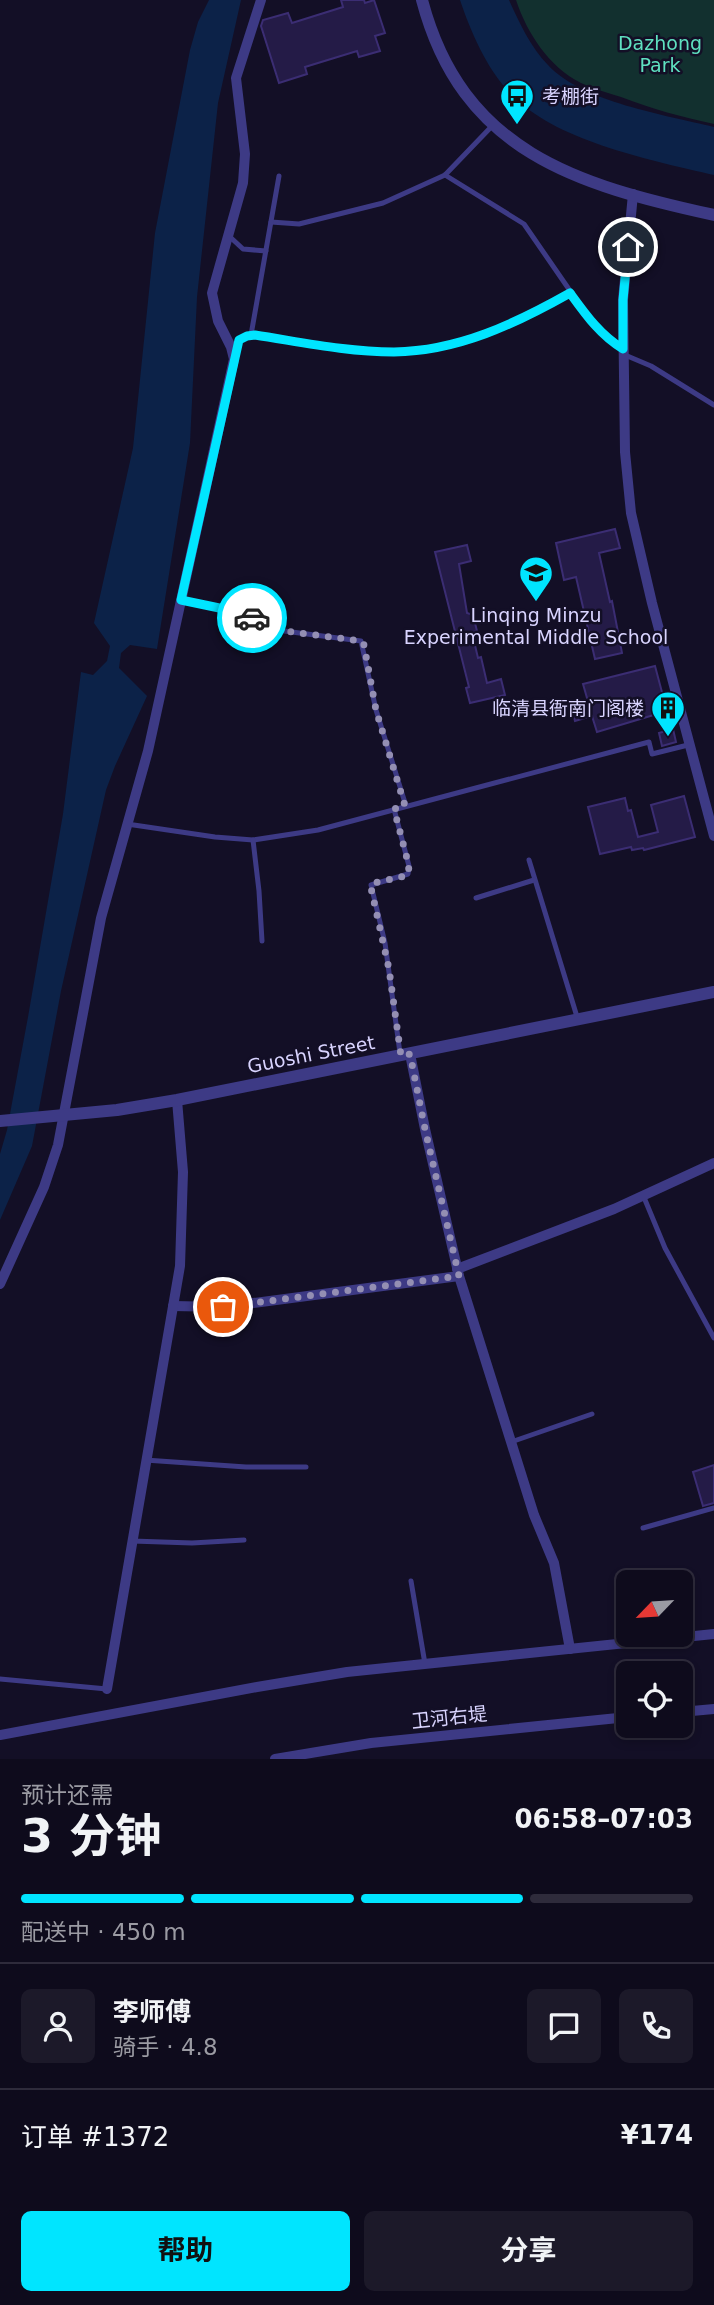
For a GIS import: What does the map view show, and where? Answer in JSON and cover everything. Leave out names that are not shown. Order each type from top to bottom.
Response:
[{"type":"street","points":[[0,1284],[44,1187],[58,1145],[101,918],[148,751],[234,359],[232,347],[218,321],[212,293],[243,183],[245,154],[236,78],[261,0]]},
{"type":"street","points":[[422,0],[431,29],[467,95],[493,125],[530,154],[572,175],[714,215]]},
{"type":"street","points":[[633,194],[623,300],[625,452],[631,513],[714,836]]},
{"type":"street","name":"Guoshi Street","points":[[0,1121],[117,1110],[177,1100],[714,992]]},
{"type":"street","points":[[406,1055],[458,1272],[534,1515],[554,1563],[570,1649]]},
{"type":"street","points":[[107,1689],[180,1266],[183,1172],[177,1100]]},
{"type":"street","points":[[173,1306],[223,1307],[458,1272],[714,1163]]},
{"type":"street","points":[[0,1735],[347,1672],[714,1634]]},
{"type":"street","points":[[693,1711],[714,1709]]},
{"type":"street","name":"卫河右堤","points":[[275,1759],[371,1743],[616,1718]]},
{"type":"lane","points":[[271,222],[299,225],[383,203],[445,175],[493,125]]},
{"type":"lane","points":[[445,175],[524,224],[570,293],[610,341],[623,352],[714,405]]},
{"type":"lane","points":[[251,335],[279,176]]},
{"type":"lane","points":[[228,235],[243,249],[266,251]]},
{"type":"lane","points":[[234,359],[239,340],[251,335],[337,348],[393,352],[446,346],[482,336],[522,320],[570,293]]},
{"type":"lane","points":[[181,600],[248,614],[261,628],[361,641],[376,710],[405,806]]},
{"type":"lane","points":[[127,824],[253,840],[318,830],[649,742],[652,754],[690,744]]},
{"type":"lane","points":[[394,809],[409,866],[408,874],[371,885],[406,1055]]},
{"type":"lane","points":[[253,840],[262,942]]},
{"type":"lane","points":[[529,860],[578,1020]]},
{"type":"lane","points":[[476,898],[534,880]]},
{"type":"lane","points":[[643,1195],[665,1248],[714,1338]]},
{"type":"lane","points":[[511,1442],[592,1414]]},
{"type":"lane","points":[[145,1460],[246,1467],[306,1467]]},
{"type":"lane","points":[[643,1528],[714,1508]]},
{"type":"lane","points":[[132,1541],[192,1543],[244,1540]]},
{"type":"lane","points":[[411,1581],[425,1664]]},
{"type":"lane","points":[[0,1679],[107,1689]]},
{"type":"green space","name":"Dazhong Park","points":[[516,0],[714,0],[714,124],[644,105],[591,87],[569,76],[549,58],[533,37]]},
{"type":"water","points":[[209,0],[241,0],[218,103],[197,297],[190,443],[157,649],[130,645],[121,653],[119,668],[147,696],[106,790],[61,991],[32,1146],[0,1220],[0,1154],[28,1017],[63,814],[81,672],[93,675],[107,661],[110,646],[94,623],[133,448],[155,233],[190,50],[198,22]]},
{"type":"water","points":[[460,0],[509,0],[536,51],[563,78],[582,89],[649,112],[714,127],[714,175],[609,148],[557,127],[534,113],[515,98],[489,65],[475,39]]},
{"type":"building","points":[[341,0],[364,0],[365,3],[374,0],[385,33],[375,36],[380,51],[359,57],[357,51],[305,67],[307,74],[279,83],[261,26],[263,20],[288,13],[292,23],[343,7]]},
{"type":"building","points":[[615,529],[620,548],[599,553],[622,653],[595,659],[576,577],[564,580],[556,543]]},
{"type":"building","points":[[467,545],[471,561],[459,564],[467,613],[473,615],[477,631],[473,637],[478,658],[481,657],[487,683],[501,679],[505,695],[470,703],[466,688],[469,687],[435,552]]},
{"type":"building","points":[[655,666],[667,711],[597,732],[592,716],[575,721],[572,709],[589,705],[583,684]]},
{"type":"building","name":"临清县衙南门阁楼","points":[[673,729],[676,742],[662,746],[659,733]]},
{"type":"building","points":[[684,796],[695,837],[644,850],[632,850],[631,847],[600,854],[588,807],[625,798],[638,837],[658,832],[651,805]]},
{"type":"building","points":[[714,1465],[714,1503],[703,1506],[693,1472]]},
{"type":"way so far","points":[[223,1307],[459,1276],[410,1054],[401,1056],[385,943],[371,888],[374,883],[405,876],[409,866],[394,809],[405,806],[376,710],[364,645],[361,641],[261,628],[252,618]]},
{"type":"place","name":"考棚街","points":[[517,126]]},
{"type":"place","name":"Linqing Minzu Experimental Middle School","points":[[536,603]]},
{"type":"place","name":"临清县衙南门阁楼","points":[[668,738]]},
{"type":"route","points":[[252,618],[248,614],[181,600],[239,340],[255,335],[337,348],[393,352],[421,350],[482,336],[522,320],[570,293],[596,327],[623,349],[623,300],[628,247]]}]
